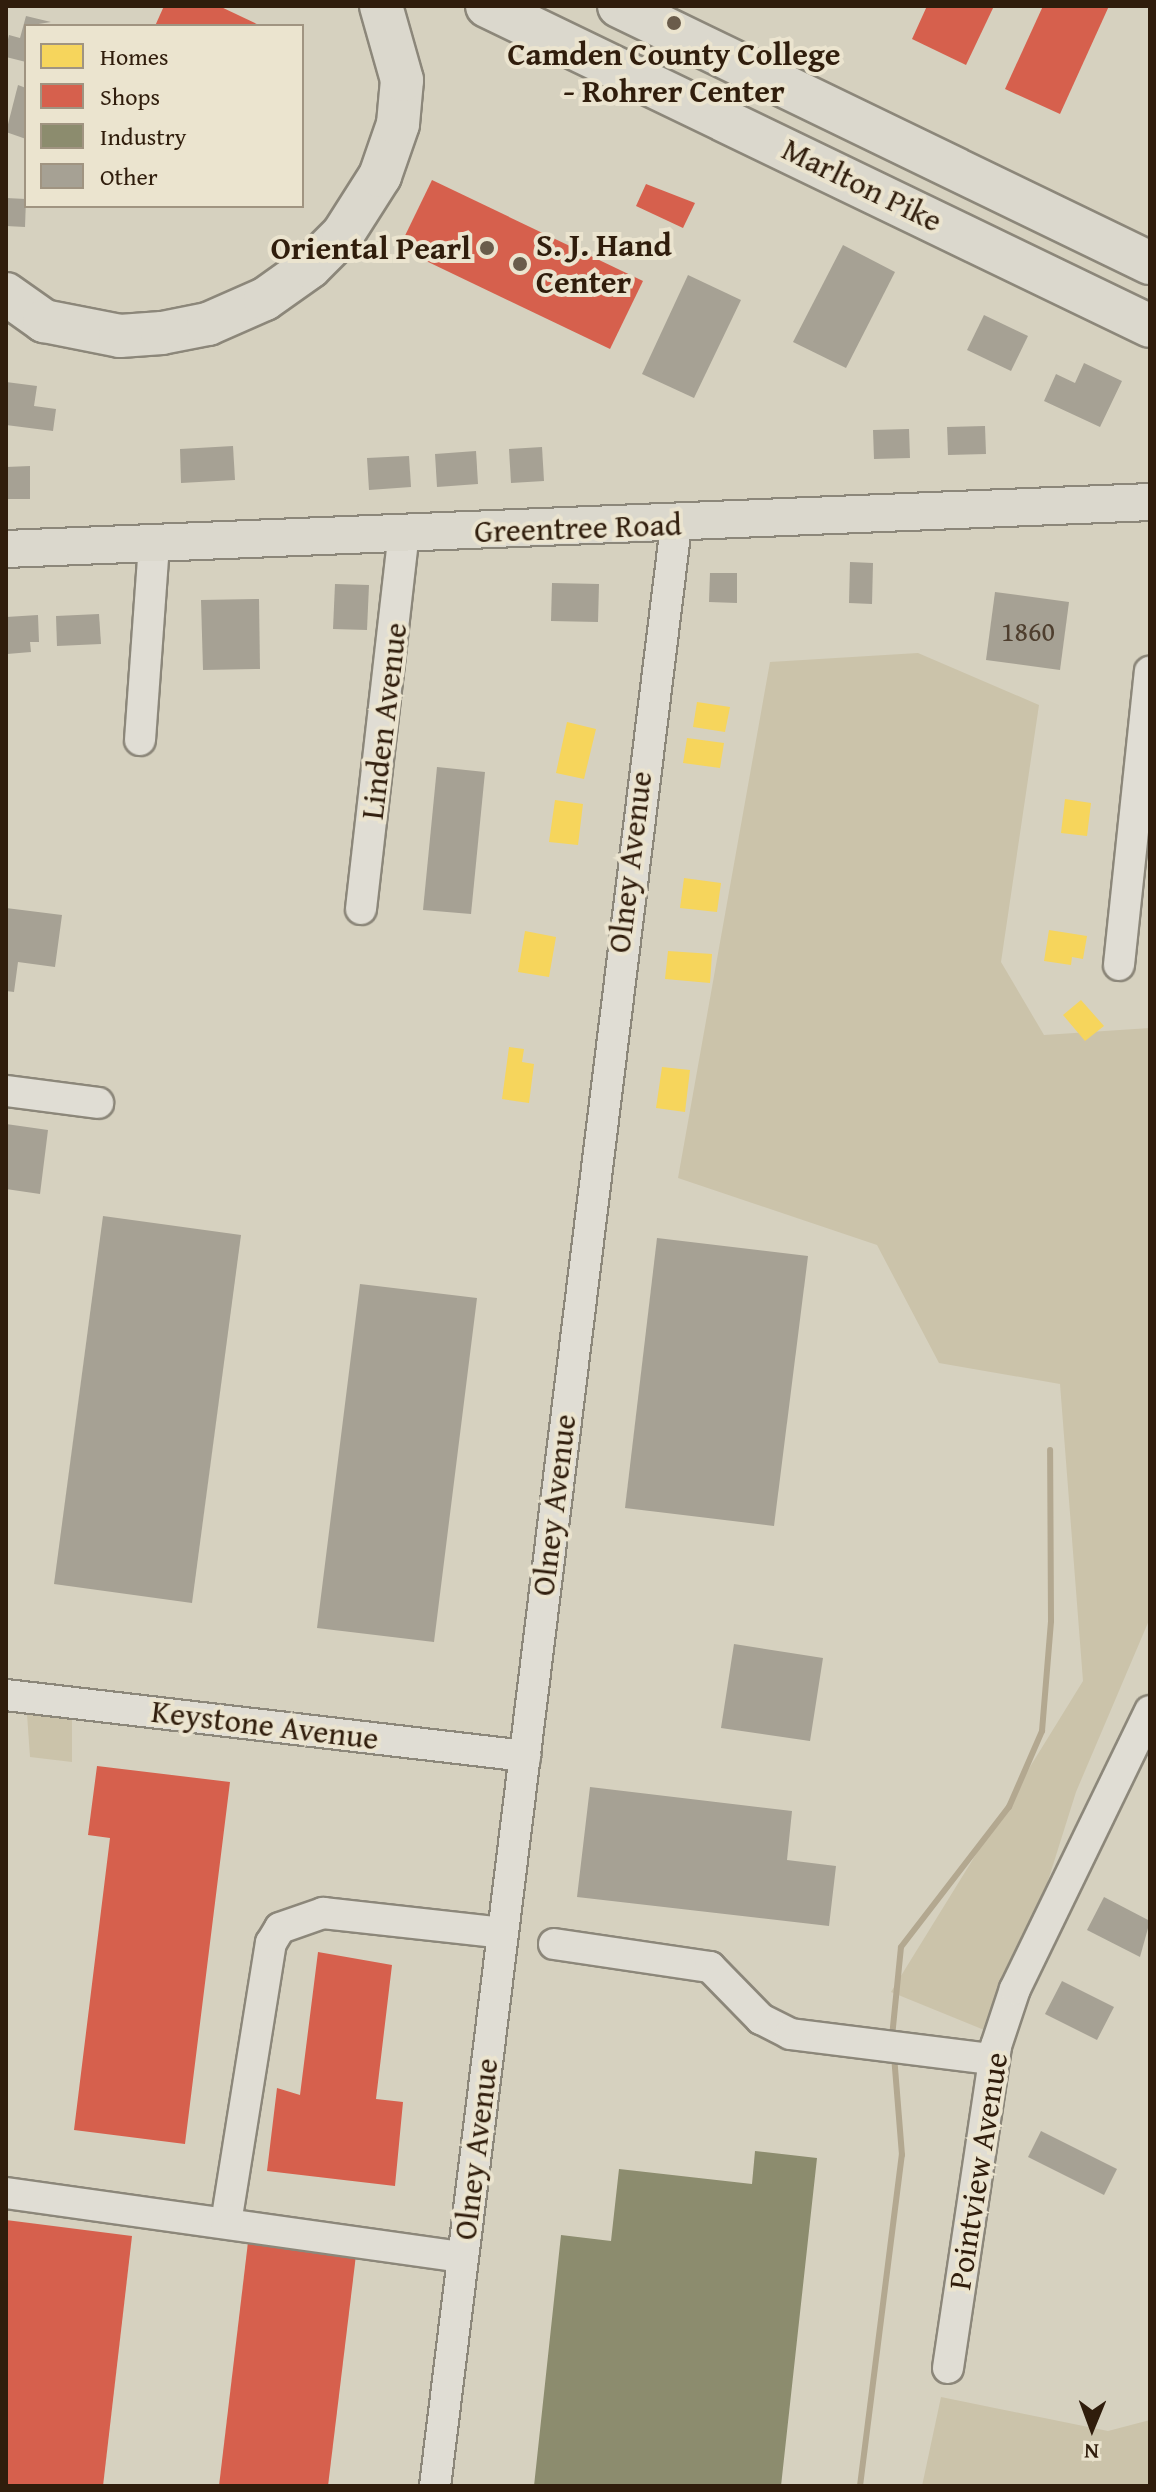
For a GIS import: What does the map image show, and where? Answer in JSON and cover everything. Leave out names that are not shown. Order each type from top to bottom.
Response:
[{"type":"highway","points":[[6,294],[56,324],[120,336],[162,333],[208,324],[265,299],[310,267],[343,234],[380,176],[398,124],[402,80],[381,6]]},
{"type":"highway","name":"Marlton Pike","points":[[487,6],[1150,326]]},
{"type":"highway","name":"Marlton Pike","points":[[619,6],[1150,263]]},
{"type":"main road","name":"Greentree Road","points":[[6,549],[676,525],[1150,502]]},
{"type":"street","name":"Olney Avenue","points":[[435,2486],[676,525]]},
{"type":"street","name":"Linden Avenue","points":[[361,909],[404,534]]},
{"type":"street","points":[[140,740],[154,543]]},
{"type":"street","points":[[1119,965],[1150,672]]},
{"type":"street","points":[[6,1091],[98,1103]]},
{"type":"street","name":"Keystone Avenue","points":[[6,1695],[525,1756]]},
{"type":"street","name":"Pointview Avenue","points":[[948,2368],[992,2059],[1015,1989],[1150,1711]]},
{"type":"street","points":[[226,2223],[271,1943],[280,1928],[323,1913],[503,1933]]},
{"type":"street","points":[[554,1944],[689,1961],[718,1972],[761,2019],[790,2034],[992,2059]]},
{"type":"street","points":[[6,2193],[463,2257]]},
{"type":"shaded area","points":[[918,653],[1039,705],[1001,962],[1044,1035],[1150,1028],[1150,1618],[1076,1792],[999,2036],[891,1992],[1083,1681],[1060,1384],[939,1363],[877,1245],[678,1178],[770,662]]},
{"type":"shaded area","points":[[27,1714],[72,1718],[72,1762],[30,1757]]},
{"type":"shaded area","points":[[941,2397],[1108,2431],[1150,2420],[1150,2486],[922,2486]]},
{"type":"building: Homes","points":[[697,702],[730,707],[725,732],[693,727]]},
{"type":"building: Homes","points":[[567,722],[596,729],[584,779],[556,773]]},
{"type":"building: Homes","points":[[687,738],[724,743],[720,768],[683,763]]},
{"type":"building: Homes","points":[[1065,799],[1091,803],[1087,836],[1061,833]]},
{"type":"building: Homes","points":[[555,800],[583,804],[578,845],[549,842]]},
{"type":"building: Homes","points":[[684,878],[721,883],[717,912],[680,908]]},
{"type":"building: Homes","points":[[1049,930],[1087,936],[1083,959],[1072,957],[1071,965],[1044,961]]},
{"type":"building: Homes","points":[[525,931],[556,937],[549,977],[518,972]]},
{"type":"building: Homes","points":[[668,951],[712,954],[710,983],[665,979]]},
{"type":"building: Homes","points":[[1081,1000],[1104,1026],[1085,1041],[1063,1015]]},
{"type":"building: Homes","points":[[509,1047],[524,1049],[522,1062],[534,1064],[529,1103],[502,1099]]},
{"type":"building: Homes","points":[[662,1067],[690,1070],[685,1112],[656,1108]]},
{"type":"building: Shops","points":[[164,6],[219,6],[257,24],[156,24]]},
{"type":"building: Shops","points":[[927,6],[994,6],[966,65],[912,39]]},
{"type":"building: Shops","points":[[1043,6],[1109,6],[1060,114],[1005,89]]},
{"type":"building: Shops","points":[[432,180],[643,281],[610,349],[399,248]]},
{"type":"building: Shops","points":[[646,184],[695,203],[683,228],[636,206]]},
{"type":"building: Shops","points":[[97,1766],[230,1782],[185,2144],[74,2130],[110,1838],[88,1835]]},
{"type":"building: Shops","points":[[318,1952],[392,1965],[376,2099],[403,2102],[395,2186],[267,2171],[277,2088],[300,2095]]},
{"type":"building: Shops","points":[[6,2220],[132,2236],[103,2486],[6,2486]]},
{"type":"building: Shops","points":[[248,2242],[356,2255],[328,2486],[219,2486]]},
{"type":"building: Industry","points":[[755,2151],[817,2158],[781,2486],[534,2486],[561,2235],[611,2241],[619,2169],[752,2184]]},
{"type":"building: Other","points":[[26,16],[51,22],[24,24],[24,62],[6,57],[9,35],[20,38]]},
{"type":"building: Other","points":[[18,85],[24,87],[24,138],[6,132]]},
{"type":"building: Other","points":[[6,198],[24,199],[25,227],[6,226]]},
{"type":"building: Other","points":[[843,245],[895,272],[846,368],[793,342]]},
{"type":"building: Other","points":[[688,275],[741,300],[694,398],[642,374]]},
{"type":"building: Other","points":[[984,315],[1028,336],[1011,371],[967,350]]},
{"type":"building: Other","points":[[1084,363],[1122,381],[1100,427],[1044,401],[1056,374],[1075,383]]},
{"type":"building: Other","points":[[6,382],[37,386],[34,406],[56,409],[53,431],[6,425]]},
{"type":"building: Other","points":[[985,426],[986,454],[948,455],[947,427]]},
{"type":"building: Other","points":[[909,429],[910,458],[874,459],[873,430]]},
{"type":"building: Other","points":[[233,446],[235,480],[181,483],[180,449]]},
{"type":"building: Other","points":[[542,447],[544,481],[511,483],[509,449]]},
{"type":"building: Other","points":[[476,451],[478,484],[437,487],[435,454]]},
{"type":"building: Other","points":[[409,456],[411,487],[369,490],[367,458]]},
{"type":"building: Other","points":[[30,466],[30,499],[6,499],[6,467]]},
{"type":"building: Other","points":[[850,562],[873,563],[872,604],[849,603]]},
{"type":"building: Other","points":[[710,573],[737,573],[737,603],[709,602]]},
{"type":"building: Other","points":[[552,583],[599,584],[598,622],[551,621]]},
{"type":"building: Other","points":[[335,584],[369,585],[367,630],[333,629]]},
{"type":"building: Other","points":[[995,592],[1069,602],[1060,670],[986,660]]},
{"type":"building: Other","points":[[259,599],[260,669],[203,670],[201,600]]},
{"type":"building: Other","points":[[99,614],[101,644],[57,646],[56,616]]},
{"type":"building: Other","points":[[38,615],[39,642],[30,642],[31,652],[7,654],[6,617]]},
{"type":"building: Other","points":[[437,767],[485,772],[471,914],[423,910]]},
{"type":"building: Other","points":[[6,908],[62,915],[55,967],[18,962],[14,992],[6,991]]},
{"type":"building: Other","points":[[6,1124],[48,1130],[40,1194],[6,1189]]},
{"type":"building: Other","points":[[103,1216],[241,1235],[192,1603],[54,1584]]},
{"type":"building: Other","points":[[657,1238],[808,1256],[774,1526],[625,1508]]},
{"type":"building: Other","points":[[360,1284],[477,1298],[434,1642],[317,1628]]},
{"type":"building: Other","points":[[734,1644],[823,1658],[810,1741],[721,1728]]},
{"type":"building: Other","points":[[590,1787],[792,1811],[787,1860],[836,1866],[829,1926],[577,1897]]},
{"type":"building: Other","points":[[1104,1897],[1150,1921],[1140,1957],[1087,1930]]},
{"type":"building: Other","points":[[1062,1981],[1114,2007],[1097,2040],[1045,2014]]},
{"type":"building: Other","points":[[1041,2131],[1117,2169],[1104,2195],[1028,2157]]},
{"type":"waterway","points":[[892,2037],[901,1947],[1009,1807],[1042,1731],[1051,1621],[1050,1450]]},
{"type":"waterway","points":[[860,2486],[902,2155],[894,2056]]},
{"type":"place","name":"Camden County College - Rohrer Center","points":[[674,23]]},
{"type":"place","name":"Oriental Pearl","points":[[487,248]]},
{"type":"place","name":"S. J. Hand Center","points":[[520,264]]}]
